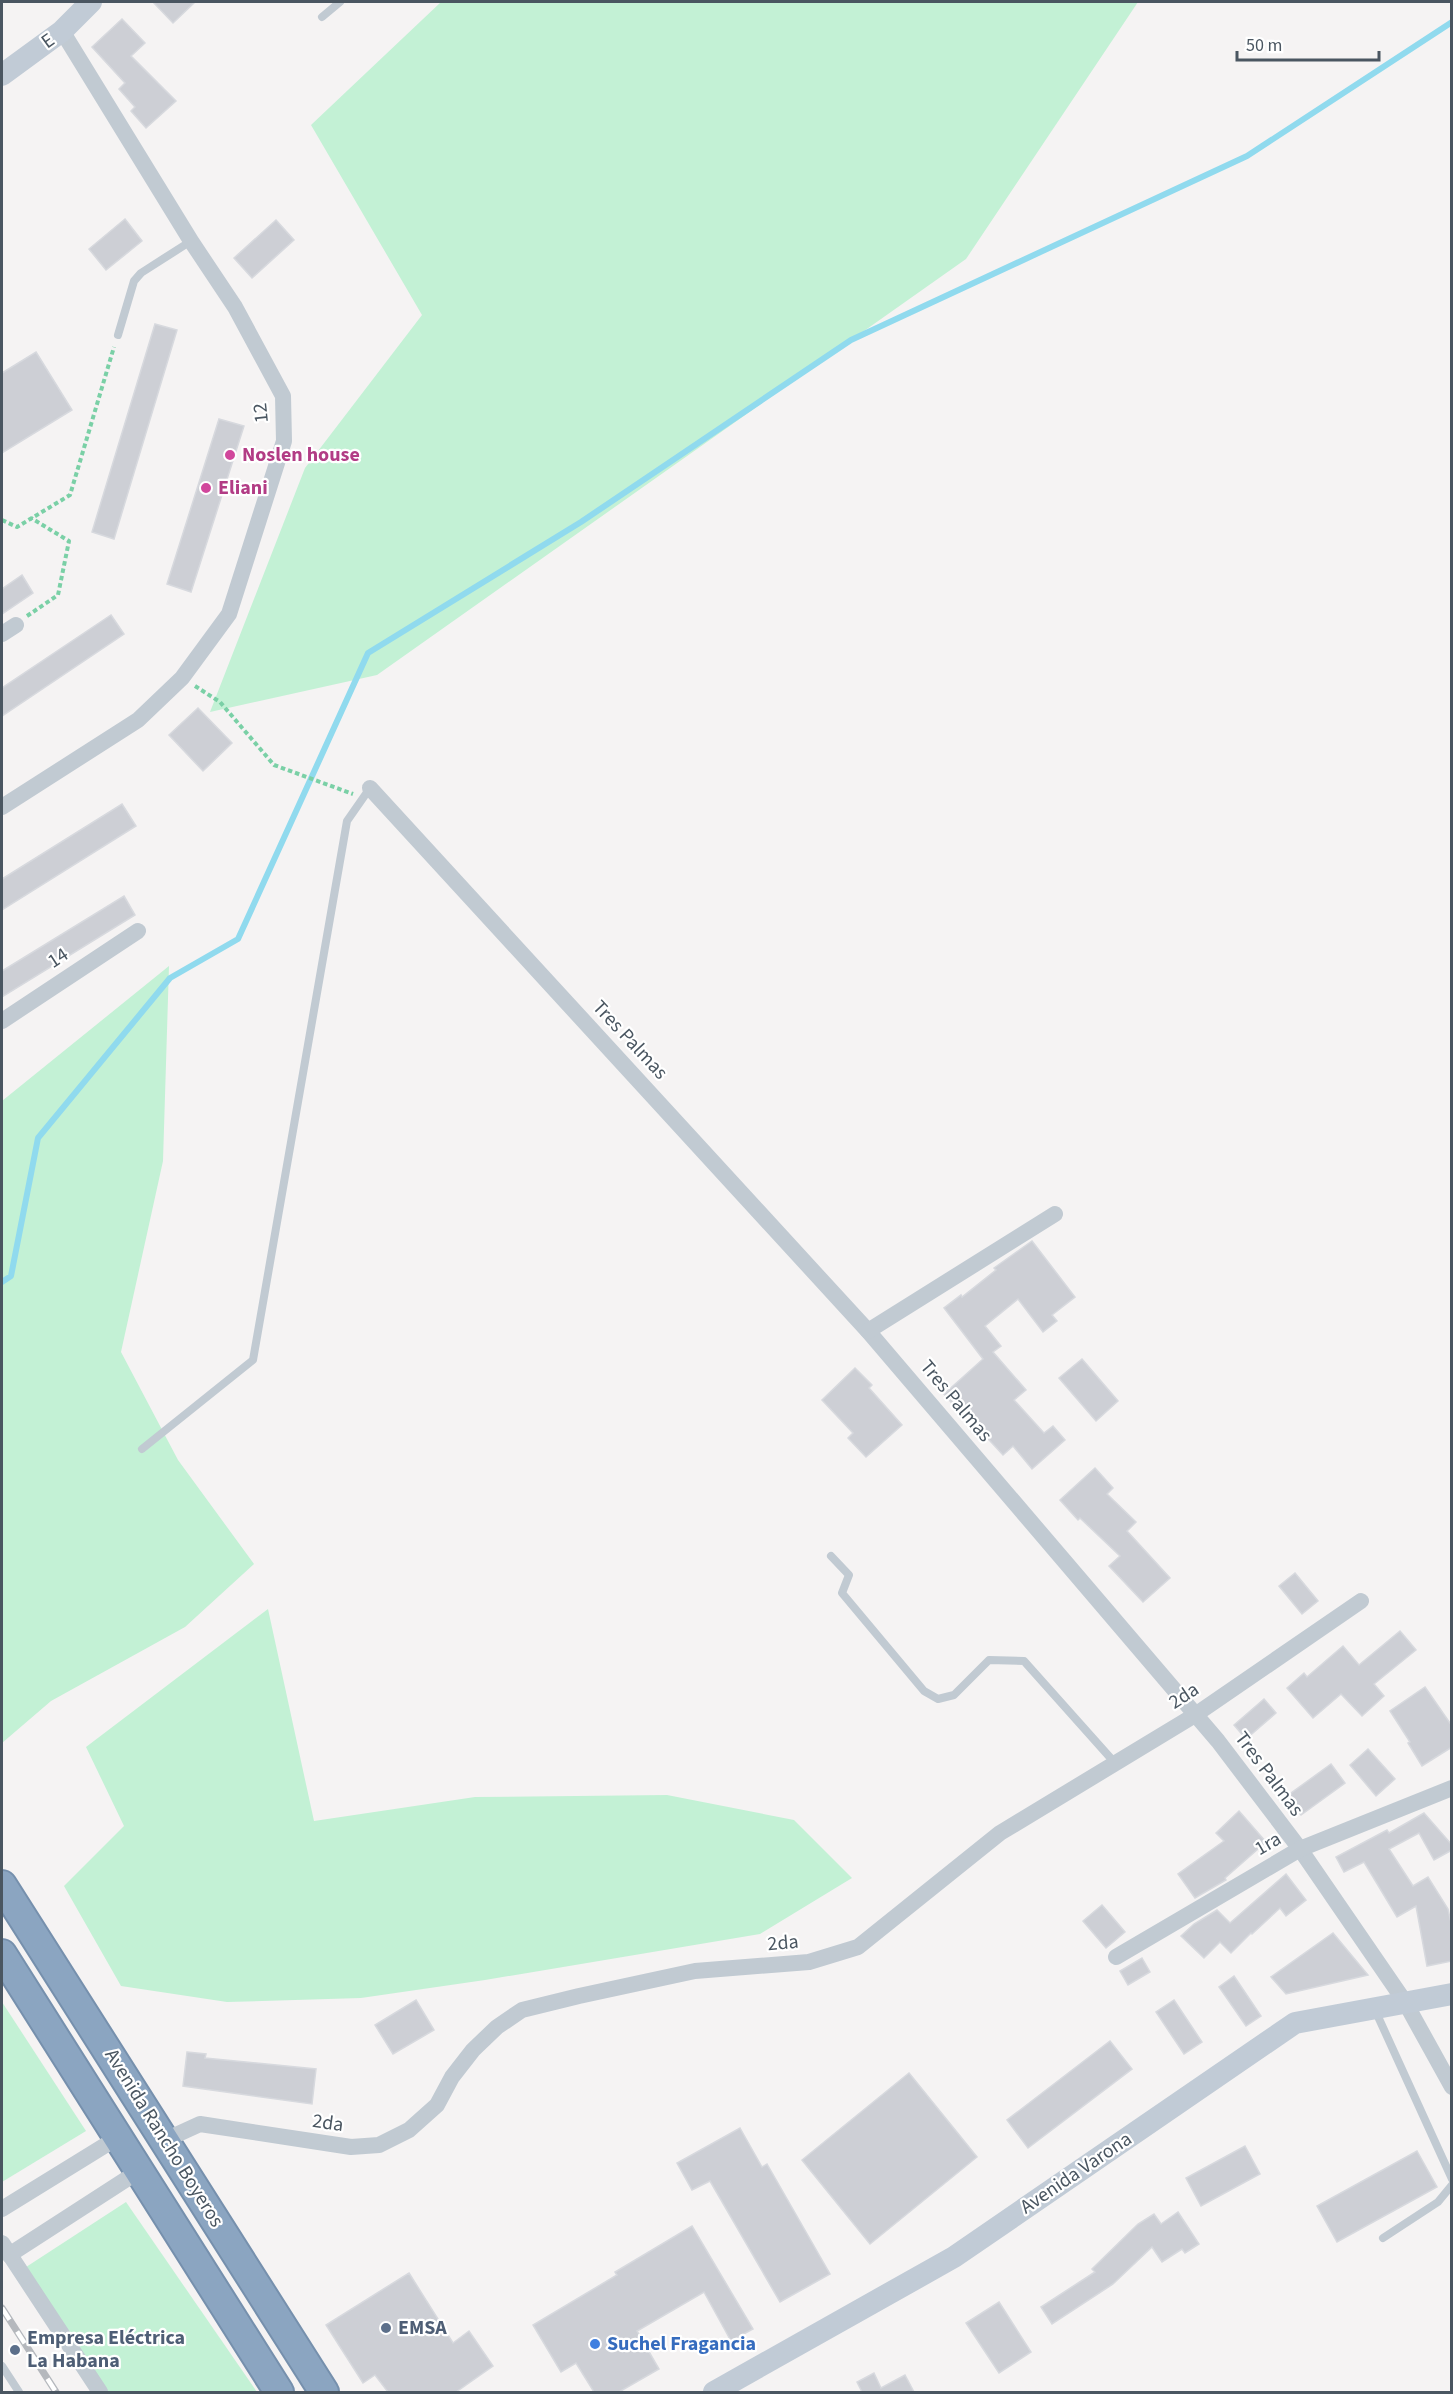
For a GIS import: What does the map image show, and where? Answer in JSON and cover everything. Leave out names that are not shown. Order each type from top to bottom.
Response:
[{"type":"highway","name":"Avenida Rancho Boyeros","points":[[2,1885],[324,2392]]},
{"type":"highway","name":"Avenida Rancho Boyeros","points":[[2,1954],[279,2392]]},
{"type":"street","name":"E","points":[[2,75],[62,31],[91,2]]},
{"type":"street","name":"12","points":[[2,807],[138,720],[182,678],[229,614],[284,441],[283,396],[235,307],[191,241],[62,31]]},
{"type":"street","name":"Tres Palmas","points":[[367,793],[868,1331],[1196,1714],[1300,1849],[1404,2002],[1452,2087]]},
{"type":"street","name":"14","points":[[2,1021],[138,931]]},
{"type":"street","points":[[868,1331],[1055,1214]]},
{"type":"street","name":"2da","points":[[165,2140],[200,2124],[351,2147],[379,2145],[409,2130],[437,2105],[452,2077],[473,2050],[497,2027],[522,2010],[694,1971],[809,1962],[858,1947],[1000,1833],[1196,1714],[1360,1601]]},
{"type":"street","name":"1ra","points":[[1116,1957],[1300,1849],[1452,1788]]},
{"type":"street","name":"Avenida Varona","points":[[714,2392],[954,2257],[1295,2023],[1452,1994]]},
{"type":"street","points":[[2,2209],[117,2138]]},
{"type":"street","points":[[100,2392],[4,2253],[139,2171]]},
{"type":"lane","points":[[322,17],[340,2]]},
{"type":"lane","points":[[117,336],[134,281],[141,273],[191,241]]},
{"type":"lane","points":[[142,1449],[253,1360],[347,821],[367,793]]},
{"type":"lane","points":[[831,1556],[849,1575],[842,1593],[924,1691],[939,1700],[954,1695],[989,1660],[1024,1661],[1115,1763]]},
{"type":"lane","points":[[1374,2008],[1452,2179]]},
{"type":"lane","points":[[1383,2238],[1438,2202],[1452,2185]]},
{"type":"lane","points":[[2,2366],[19,2392]]},
{"type":"path","points":[[2,520],[17,527],[70,495],[117,336]]},
{"type":"path","points":[[9,629],[58,595],[69,541],[31,518]]},
{"type":"path","points":[[182,678],[220,702],[274,765],[323,783],[367,793]]},
{"type":"green space","points":[[441,2],[1138,2],[966,259],[377,675],[210,712],[305,468],[422,315],[311,125]]},
{"type":"green space","points":[[169,966],[163,1161],[121,1352],[178,1460],[254,1564],[185,1627],[51,1701],[2,1743],[2,1101]]},
{"type":"green space","points":[[268,1609],[314,1821],[475,1797],[667,1795],[794,1820],[852,1878],[760,1934],[485,1980],[361,1998],[227,2002],[121,1986],[64,1886],[124,1826],[86,1747]]},
{"type":"green space","points":[[2,2002],[86,2131],[2,2182]]},
{"type":"green space","points":[[126,2202],[257,2392],[105,2392],[23,2269]]},
{"type":"building","points":[[153,2],[195,2],[173,23]]},
{"type":"building","points":[[122,19],[145,43],[131,56],[176,101],[146,128],[131,111],[135,107],[119,89],[125,83],[92,47]]},
{"type":"building","points":[[125,219],[142,241],[106,270],[89,249]]},
{"type":"building","points":[[276,220],[294,240],[252,278],[234,258]]},
{"type":"building","points":[[155,324],[177,330],[114,539],[92,532]]},
{"type":"building","points":[[36,352],[72,410],[2,453],[2,373]]},
{"type":"building","points":[[219,419],[244,426],[191,592],[167,584]]},
{"type":"building","points":[[22,575],[33,593],[2,614],[2,589]]},
{"type":"building","points":[[111,615],[124,634],[2,716],[2,688]]},
{"type":"building","points":[[198,708],[232,743],[203,771],[169,735]]},
{"type":"building","points":[[122,804],[136,826],[2,910],[2,879]]},
{"type":"building","points":[[124,896],[135,915],[2,997],[2,971]]},
{"type":"building","points":[[1032,1241],[1075,1297],[1052,1315],[1057,1321],[1043,1332],[1018,1299],[985,1326],[1001,1346],[993,1352],[1026,1390],[1014,1400],[1044,1433],[1053,1426],[1065,1440],[1032,1469],[1013,1446],[1003,1455],[979,1429],[977,1432],[944,1394],[983,1359],[944,1308],[961,1295],[962,1297],[996,1270],[994,1268]]},
{"type":"building","points":[[1082,1359],[1118,1401],[1096,1421],[1059,1378]]},
{"type":"building","points":[[855,1368],[872,1385],[869,1388],[902,1425],[866,1457],[848,1438],[853,1433],[822,1400]]},
{"type":"building","points":[[1095,1468],[1113,1488],[1107,1494],[1136,1522],[1127,1531],[1170,1578],[1143,1602],[1109,1566],[1120,1556],[1080,1518],[1078,1520],[1060,1500]]},
{"type":"building","points":[[1295,1573],[1318,1601],[1302,1614],[1279,1586]]},
{"type":"building","points":[[1400,1631],[1416,1650],[1374,1684],[1384,1696],[1362,1716],[1341,1694],[1313,1718],[1287,1688],[1304,1673],[1307,1677],[1343,1646],[1359,1665]]},
{"type":"building","points":[[1425,1687],[1452,1726],[1452,1747],[1422,1766],[1390,1711]]},
{"type":"building","points":[[1264,1699],[1276,1713],[1246,1739],[1234,1725]]},
{"type":"building","points":[[1368,1749],[1395,1779],[1376,1796],[1350,1765]]},
{"type":"building","points":[[1331,1764],[1345,1783],[1301,1815],[1287,1796]]},
{"type":"building","points":[[1239,1811],[1266,1842],[1225,1878],[1226,1880],[1195,1898],[1178,1874],[1224,1841],[1216,1833]]},
{"type":"building","points":[[1424,1813],[1452,1845],[1452,1850],[1434,1860],[1419,1833],[1389,1849],[1413,1886],[1428,1877],[1448,1909],[1452,1927],[1452,1961],[1427,1966],[1416,1906],[1397,1917],[1364,1862],[1344,1872],[1336,1857],[1387,1830],[1389,1833]]},
{"type":"building","points":[[1286,1874],[1306,1900],[1286,1916],[1280,1908],[1231,1953],[1220,1942],[1204,1958],[1181,1936],[1194,1924],[1217,1910],[1230,1923]]},
{"type":"building","points":[[1102,1905],[1125,1932],[1106,1948],[1083,1921]]},
{"type":"building","points":[[1333,1933],[1368,1975],[1286,1994],[1271,1977]]},
{"type":"building","points":[[1142,1958],[1150,1972],[1128,1985],[1120,1971]]},
{"type":"building","points":[[1234,1976],[1261,2016],[1246,2026],[1219,1987]]},
{"type":"building","points":[[416,2000],[434,2030],[393,2054],[375,2025]]},
{"type":"building","points":[[1174,2000],[1202,2042],[1184,2054],[1156,2012]]},
{"type":"building","points":[[1110,2041],[1132,2069],[1028,2148],[1007,2120]]},
{"type":"building","points":[[187,2052],[206,2054],[205,2058],[316,2069],[312,2104],[183,2086]]},
{"type":"building","points":[[909,2073],[977,2157],[870,2244],[802,2160]]},
{"type":"building","points":[[740,2128],[762,2167],[767,2164],[830,2274],[780,2302],[710,2181],[692,2190],[677,2163]]},
{"type":"building","points":[[1245,2146],[1260,2174],[1201,2206],[1186,2178]]},
{"type":"building","points":[[1417,2151],[1437,2187],[1337,2242],[1317,2206]]},
{"type":"building","points":[[1178,2212],[1199,2244],[1185,2253],[1182,2249],[1162,2262],[1152,2247],[1113,2284],[1052,2324],[1041,2307],[1095,2272],[1092,2269],[1138,2224],[1154,2214],[1161,2224]]},
{"type":"building","points":[[692,2226],[753,2329],[731,2341],[704,2292],[637,2331],[659,2369],[619,2392],[594,2392],[576,2363],[561,2372],[533,2325],[617,2275],[615,2272]]},
{"type":"building","name":"EMSA","points":[[409,2273],[453,2343],[469,2331],[493,2366],[456,2392],[388,2392],[375,2375],[363,2383],[326,2325]]},
{"type":"building","points":[[999,2302],[1031,2352],[999,2373],[966,2323]]},
{"type":"building","points":[[874,2373],[881,2388],[905,2375],[914,2392],[862,2392],[857,2382]]},
{"type":"waterway","points":[[2,1282],[11,1276],[38,1138],[170,978],[238,939],[368,653],[581,522],[851,340],[1247,156],[1452,22]]},
{"type":"railway","points":[[2,2308],[56,2392]]},
{"type":"place","name":"Noslen house","points":[[230,455]]},
{"type":"place","name":"Eliani","points":[[206,488]]},
{"type":"place","name":"EMSA","points":[[386,2328]]},
{"type":"place","name":"Suchel Fragancia","points":[[595,2344]]},
{"type":"place","name":"Empresa Eléctrica La Habana","points":[[15,2350]]}]
